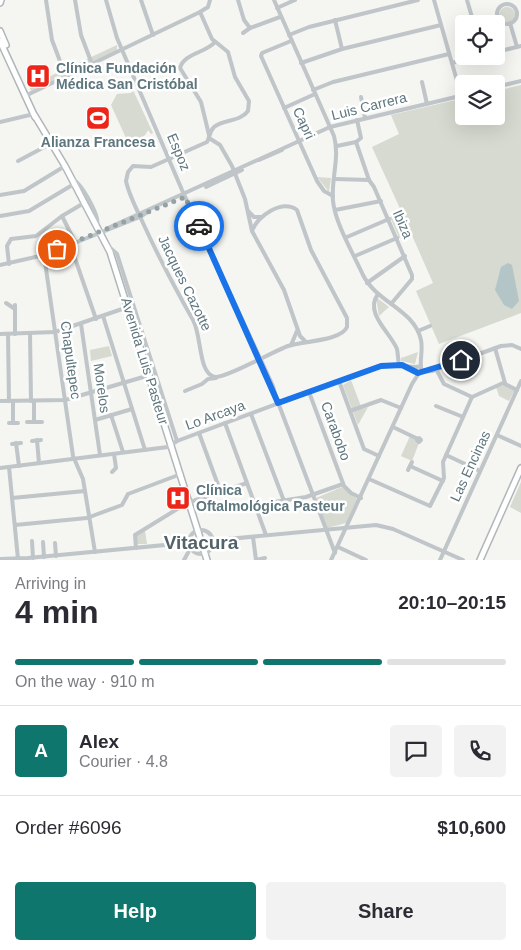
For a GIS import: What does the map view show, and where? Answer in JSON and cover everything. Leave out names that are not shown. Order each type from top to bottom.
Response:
[{"type":"main road","name":"Avenida Luis Pasteur","points":[[0,31],[25,96]]},
{"type":"main road","name":"Avenida Luis Pasteur","points":[[0,41],[25,96],[107,245],[169,437],[174,443],[181,474],[207,560]]},
{"type":"main road","points":[[169,437],[171,426]]},
{"type":"main road","points":[[480,560],[521,468]]},
{"type":"street","points":[[46,0],[52,40],[66,77]]},
{"type":"street","points":[[75,0],[79,26],[92,64]]},
{"type":"street","name":"Espoz","points":[[106,0],[112,25],[122,50],[262,366],[264,376],[276,398],[335,553]]},
{"type":"street","points":[[141,0],[153,35]]},
{"type":"street","points":[[25,96],[200,12],[208,7],[210,0]]},
{"type":"street","points":[[238,0],[244,20],[250,28]]},
{"type":"street","points":[[274,0],[337,146],[336,179],[333,196],[335,210],[346,237],[367,283],[409,318],[418,332],[421,344],[418,370],[331,560]]},
{"type":"street","points":[[276,8],[295,0]]},
{"type":"street","points":[[289,35],[335,20],[418,0]]},
{"type":"street","points":[[434,0],[456,75]]},
{"type":"street","points":[[467,0],[471,15]]},
{"type":"street","points":[[503,0],[505,5]]},
{"type":"street","points":[[505,5],[513,5],[516,20],[503,24],[498,17],[498,10],[505,5]]},
{"type":"street","points":[[200,12],[215,42],[228,52],[235,77],[249,105],[244,116],[217,125],[206,122]]},
{"type":"street","points":[[243,33],[250,28],[280,17]]},
{"type":"street","points":[[335,20],[342,49]]},
{"type":"street","points":[[505,50],[519,46],[510,23]]},
{"type":"street","points":[[301,63],[342,49],[441,25]]},
{"type":"street","name":"Capri","points":[[291,41],[261,55],[320,186],[333,196]]},
{"type":"street","points":[[215,42],[188,58],[180,68],[199,98],[209,137],[222,146],[235,172],[248,210],[252,231],[284,290],[297,329],[305,341]]},
{"type":"street","points":[[313,90],[333,82],[449,54]]},
{"type":"street","points":[[505,85],[521,81]]},
{"type":"street","points":[[422,82],[427,104]]},
{"type":"street","points":[[284,108],[315,94]]},
{"type":"street","points":[[361,96],[365,118]]},
{"type":"street","name":"Luis Carrera","points":[[0,265],[44,255],[140,215],[257,161],[264,160],[330,127],[455,97]]},
{"type":"street","points":[[0,122],[35,115]]},
{"type":"street","points":[[337,146],[356,142],[361,138],[357,120]]},
{"type":"street","points":[[170,159],[205,143],[217,125]]},
{"type":"street","name":"Ibiza","points":[[356,142],[369,180],[381,201],[412,277],[391,304]]},
{"type":"street","points":[[18,161],[51,143]]},
{"type":"street","name":"Jacques Cazotte","points":[[170,159],[151,167],[135,166],[128,172],[126,183],[168,276],[198,329],[204,374],[208,379]]},
{"type":"street","points":[[0,195],[24,191],[65,167]]},
{"type":"street","points":[[0,216],[29,211],[76,179],[98,218],[97,225]]},
{"type":"street","points":[[336,179],[369,180]]},
{"type":"street","points":[[335,210],[381,201]]},
{"type":"street","points":[[9,264],[9,240],[36,236],[62,216],[84,203]]},
{"type":"street","points":[[185,391],[202,384],[208,379],[218,378],[258,358],[290,346],[305,341],[340,336],[347,328],[347,318],[311,250],[298,212],[292,207],[284,206],[263,216],[254,217],[248,210]]},
{"type":"street","points":[[62,216],[75,242]]},
{"type":"street","points":[[252,231],[263,216]]},
{"type":"street","points":[[346,237],[388,219]]},
{"type":"street","points":[[355,256],[397,238]]},
{"type":"street","points":[[70,244],[96,319]]},
{"type":"street","points":[[107,245],[117,254],[171,426],[174,443]]},
{"type":"street","name":"Chapultepec","points":[[44,255],[73,459],[78,467],[85,491],[95,552]]},
{"type":"street","points":[[367,283],[405,256]]},
{"type":"street","points":[[378,294],[374,301],[375,310],[396,348],[400,365],[418,370],[436,369],[495,348],[509,345],[521,349]]},
{"type":"street","points":[[6,303],[16,307],[15,334]]},
{"type":"street","points":[[0,334],[55,332],[128,307]]},
{"type":"street","points":[[103,316],[145,450]]},
{"type":"street","name":"Morelos","points":[[81,324],[100,455]]},
{"type":"street","points":[[418,332],[430,326]]},
{"type":"street","points":[[290,346],[296,337],[297,329]]},
{"type":"street","points":[[30,333],[34,422]]},
{"type":"street","points":[[8,334],[11,401],[14,422]]},
{"type":"street","points":[[495,348],[505,383],[517,390]]},
{"type":"street","points":[[203,362],[205,371],[218,378]]},
{"type":"street","name":"Lo Arcaya","points":[[0,468],[145,450],[174,443],[381,366],[400,365]]},
{"type":"street","points":[[436,369],[444,384],[472,397]]},
{"type":"street","points":[[0,401],[65,400],[150,375]]},
{"type":"street","points":[[339,381],[364,449],[379,456]]},
{"type":"street","name":"Las Encinas","points":[[440,560],[521,382]]},
{"type":"street","points":[[369,479],[430,506],[443,481],[442,464],[472,397],[505,383]]},
{"type":"street","name":"Carabobo","points":[[309,392],[343,484]]},
{"type":"street","points":[[350,411],[381,400],[401,408]]},
{"type":"street","points":[[436,406],[463,417]]},
{"type":"street","points":[[95,420],[132,409]]},
{"type":"street","points":[[250,414],[284,501]]},
{"type":"street","points":[[111,415],[123,452]]},
{"type":"street","points":[[27,422],[42,422]]},
{"type":"street","points":[[225,423],[266,535]]},
{"type":"street","points":[[393,427],[419,440],[424,435]]},
{"type":"street","points":[[199,433],[221,493]]},
{"type":"street","points":[[497,435],[521,446]]},
{"type":"street","points":[[36,440],[40,463]]},
{"type":"street","points":[[16,443],[19,466]]},
{"type":"street","points":[[112,472],[116,469],[114,454]]},
{"type":"street","points":[[446,455],[480,471]]},
{"type":"street","points":[[78,467],[82,458]]},
{"type":"street","points":[[410,466],[443,481]]},
{"type":"street","points":[[9,467],[17,560]]},
{"type":"street","points":[[14,525],[90,517],[122,505],[128,494],[181,474]]},
{"type":"street","points":[[136,548],[135,535],[190,502],[247,483]]},
{"type":"street","points":[[255,505],[312,495],[343,484],[349,492],[361,498]]},
{"type":"street","points":[[12,498],[85,491]]},
{"type":"street","points":[[0,559],[28,559],[347,527],[385,527],[464,560]]},
{"type":"street","points":[[198,530],[209,532],[214,540],[212,548],[205,552],[197,553],[190,549],[188,543],[191,534],[198,530]]},
{"type":"street","points":[[253,536],[256,560],[265,558]]},
{"type":"street","points":[[32,541],[33,558]]},
{"type":"street","points":[[43,542],[44,557]]},
{"type":"street","points":[[56,543],[56,556]]},
{"type":"street","points":[[338,547],[366,560]]},
{"type":"street","points":[[184,560],[190,549]]},
{"type":"street","points":[[86,553],[88,560]]},
{"type":"shaded area","points":[[504,7],[510,7],[515,12],[515,18],[510,23],[505,23],[505,15],[499,15],[499,12]]},
{"type":"shaded area","points":[[117,45],[117,50],[31,91],[29,86]]},
{"type":"shaded area","points":[[521,85],[521,313],[439,344],[416,291],[433,283],[411,233],[399,238],[390,217],[402,213],[372,147],[399,134],[391,115],[455,100],[455,125],[505,125],[505,89]]},
{"type":"shaded area","points":[[133,90],[153,133],[151,134],[148,130],[142,138],[136,140],[126,138],[111,105],[117,94],[131,93]]},
{"type":"shaded area","name":"Alianza Francesa","points":[[101,109],[107,122],[96,128],[89,114]]},
{"type":"shaded area","points":[[317,177],[331,178],[329,192]]},
{"type":"shaded area","points":[[112,252],[119,267],[169,429],[120,275]]},
{"type":"shaded area","points":[[508,263],[512,265],[519,301],[512,309],[504,305],[495,290],[501,267]]},
{"type":"shaded area","points":[[376,297],[389,307],[379,316]]},
{"type":"shaded area","points":[[109,346],[112,356],[91,361],[90,350]]},
{"type":"shaded area","points":[[418,352],[415,364],[401,361],[401,358]]},
{"type":"shaded area","points":[[351,380],[362,409],[368,407],[358,425],[343,385]]},
{"type":"shaded area","points":[[504,385],[515,390],[509,401],[499,396],[496,387]]},
{"type":"shaded area","points":[[410,436],[416,438],[419,443],[412,461],[401,456]]},
{"type":"shaded area","points":[[521,482],[521,513],[510,507]]},
{"type":"shaded area","points":[[342,487],[357,499],[346,523],[327,528],[316,498]]},
{"type":"shaded area","points":[[145,531],[147,544],[136,544],[136,536]]},
{"type":"way so far","points":[[57,249],[140,217],[164,204],[185,197],[199,226]]},
{"type":"place","name":"Clínica Fundación Médica San Cristóbal","points":[[38,76]]},
{"type":"place","name":"Alianza Francesa","points":[[98,118]]},
{"type":"place","name":"Clínica Oftalmológica Pasteur","points":[[178,498]]},
{"type":"district","name":"Vitacura","points":[[201,542]]},
{"type":"route","points":[[199,226],[262,366],[264,376],[278,403],[381,366],[402,365],[418,373],[432,371],[461,360]]}]
